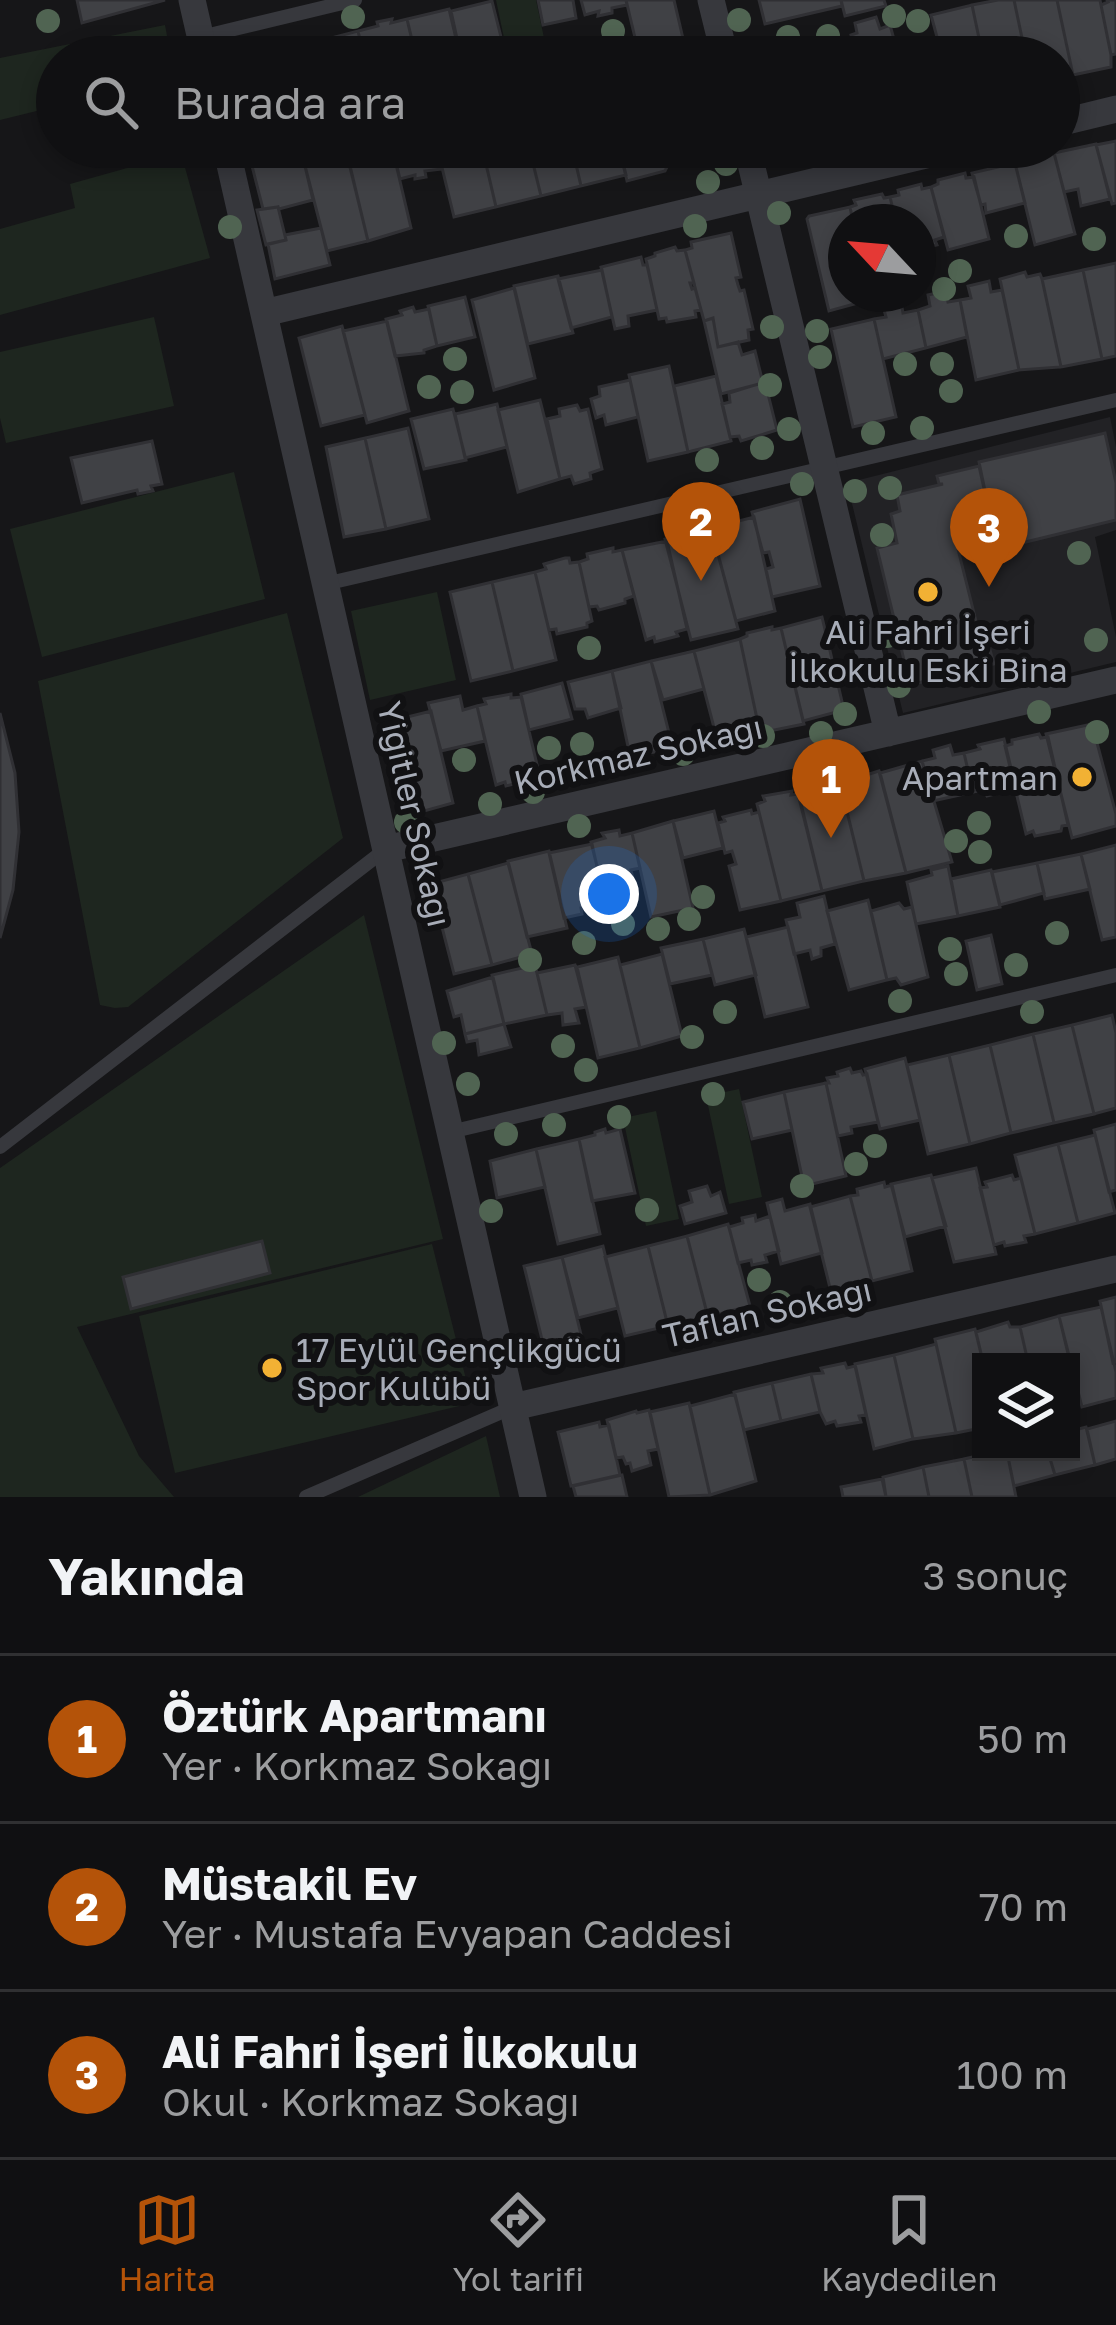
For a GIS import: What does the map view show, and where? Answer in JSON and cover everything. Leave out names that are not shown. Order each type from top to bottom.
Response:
[{"type":"street","points":[[192,0],[200,36]]},
{"type":"street","points":[[711,0],[720,36]]},
{"type":"street","points":[[1080,118],[1116,109]]},
{"type":"street","name":"Yiğitler Sokağı","points":[[231,168],[533,1497]]},
{"type":"street","points":[[752,168],[888,733]]},
{"type":"street","points":[[264,313],[873,168]]},
{"type":"street","points":[[1113,681],[1116,711]]},
{"type":"street","name":"Korkmaz Sokağı","points":[[386,849],[1113,681]]},
{"type":"street","name":"Taflan Sokağı","points":[[513,1407],[1116,1269]]},
{"type":"lane","points":[[239,36],[355,0]]},
{"type":"lane","points":[[326,584],[1116,400]]},
{"type":"lane","points":[[0,1147],[386,849]]},
{"type":"lane","points":[[450,1132],[1116,975]]},
{"type":"lane","name":"Taflan Sokağı","points":[[306,1497],[513,1407]]},
{"type":"shaded area","points":[[496,0],[536,0],[544,36],[504,36]]},
{"type":"shaded area","points":[[165,25],[167,36],[110,36]]},
{"type":"shaded area","points":[[36,51],[36,111],[0,120],[0,58]]},
{"type":"shaded area","points":[[127,168],[185,168],[210,258],[0,315],[0,229],[75,208],[70,184]]},
{"type":"shaded area","points":[[154,317],[174,406],[6,443],[0,418],[0,352]]},
{"type":"shaded area","points":[[1110,417],[1116,447],[1116,530],[1095,537],[1116,637],[1116,662],[903,713],[847,483]]},
{"type":"shaded area","points":[[234,472],[265,599],[42,657],[10,529]]},
{"type":"shaded area","points":[[437,592],[456,680],[370,700],[351,611]]},
{"type":"shaded area","points":[[287,613],[343,838],[128,1007],[100,1005],[38,681]]},
{"type":"shaded area","points":[[364,915],[443,1239],[77,1327],[139,1456],[174,1497],[0,1497],[0,1168]]},
{"type":"shaded area","points":[[739,1089],[762,1197],[729,1204],[706,1096]]},
{"type":"shaded area","points":[[656,1111],[679,1219],[646,1226],[623,1118]]},
{"type":"shaded area","name":"17 Eylül Gençlikgücü Spor Kulübü","points":[[432,1244],[472,1403],[175,1473],[139,1316]]},
{"type":"shaded area","points":[[486,1436],[500,1497],[358,1497]]},
{"type":"building","points":[[77,0],[165,0],[82,23]]},
{"type":"building","points":[[538,0],[573,0],[576,18],[543,25]]},
{"type":"building","points":[[581,0],[626,0],[627,5],[612,8],[612,13],[585,15]]},
{"type":"building","points":[[626,0],[674,0],[682,36],[635,36]]},
{"type":"building","points":[[759,0],[841,0],[842,6],[765,24]]},
{"type":"building","points":[[841,0],[884,0],[886,6],[845,16]]},
{"type":"building","points":[[1014,0],[1022,36],[979,36],[972,5]]},
{"type":"building","points":[[1014,0],[1057,0],[1065,36],[1022,36]]},
{"type":"building","points":[[1057,0],[1100,0],[1111,67],[1080,74],[1080,36],[1065,36]]},
{"type":"building","points":[[1116,0],[1116,54],[1111,55],[1101,5]]},
{"type":"building","points":[[492,1],[501,36],[456,36],[451,11]]},
{"type":"building","points":[[972,5],[979,36],[937,36],[931,15]]},
{"type":"building","points":[[449,9],[455,36],[411,36],[407,19]]},
{"type":"building","points":[[876,17],[880,29],[890,25],[893,36],[851,36],[857,33],[855,23]]},
{"type":"building","points":[[407,19],[411,36],[359,36],[358,31],[378,26],[377,22]]},
{"type":"building","points":[[1116,141],[1116,203],[1112,204],[1096,145]]},
{"type":"building","points":[[1096,144],[1110,199],[1081,206],[1078,189],[1064,192],[1058,168],[1080,168],[1080,147]]},
{"type":"building","points":[[253,168],[305,168],[313,200],[263,209]]},
{"type":"building","points":[[306,168],[350,168],[368,241],[327,251]]},
{"type":"building","points":[[351,168],[397,168],[411,228],[368,241]]},
{"type":"building","points":[[397,168],[442,168],[425,171],[426,177],[400,179]]},
{"type":"building","points":[[442,168],[487,168],[496,207],[454,217]]},
{"type":"building","points":[[487,168],[534,168],[541,196],[496,207]]},
{"type":"building","points":[[534,168],[577,168],[581,186],[541,196]]},
{"type":"building","points":[[577,168],[624,168],[626,175],[581,186]]},
{"type":"building","points":[[624,168],[666,168],[665,171],[627,181]]},
{"type":"building","points":[[1016,168],[1058,168],[1075,234],[1035,245]]},
{"type":"building","points":[[1016,168],[1025,203],[986,213],[972,173]]},
{"type":"building","points":[[965,173],[966,178],[974,177],[989,239],[948,250],[931,187],[938,180]]},
{"type":"building","points":[[921,184],[922,189],[931,187],[935,204],[892,204],[890,197],[899,195],[898,190]]},
{"type":"building","points":[[882,194],[890,197],[892,204],[856,204],[854,200]]},
{"type":"building","points":[[936,206],[944,237],[936,240]]},
{"type":"building","points":[[278,207],[286,240],[266,245],[257,210]]},
{"type":"building","points":[[828,212],[828,307],[807,219]]},
{"type":"building","points":[[321,228],[330,265],[275,279],[268,244],[286,240],[285,235]]},
{"type":"building","points":[[731,233],[741,277],[736,278],[740,291],[744,290],[753,329],[748,330],[749,340],[718,347],[713,318],[704,321],[685,250],[692,248],[691,242]]},
{"type":"building","points":[[675,247],[685,250],[694,283],[690,283],[701,310],[695,311],[696,317],[667,322],[659,319],[646,259]]},
{"type":"building","points":[[641,257],[657,310],[628,316],[629,326],[615,329],[601,267]]},
{"type":"building","points":[[1116,263],[1116,356],[1102,359],[1083,270]]},
{"type":"building","points":[[602,270],[612,317],[571,328],[558,279]]},
{"type":"building","points":[[1083,270],[1102,359],[1061,367],[1042,279]]},
{"type":"building","points":[[1025,272],[1027,277],[1040,274],[1042,279],[1061,367],[1019,370],[1000,279]]},
{"type":"building","points":[[558,276],[573,333],[528,344],[514,286]]},
{"type":"building","points":[[989,281],[991,292],[1002,290],[1019,370],[976,380],[960,300],[971,298],[968,286]]},
{"type":"building","points":[[514,288],[535,378],[494,390],[472,300]]},
{"type":"building","points":[[946,291],[948,302],[960,300],[967,337],[926,348],[918,312],[936,312],[936,293]]},
{"type":"building","points":[[465,297],[475,337],[437,346],[428,306]]},
{"type":"building","points":[[413,307],[415,312],[429,309],[437,346],[424,353],[395,356],[386,319]]},
{"type":"building","points":[[885,312],[918,312],[926,348],[883,359],[874,319],[886,317]]},
{"type":"building","points":[[713,318],[718,347],[738,342],[742,355],[755,351],[763,383],[721,394],[704,321]]},
{"type":"building","points":[[874,319],[896,417],[853,427],[831,329]]},
{"type":"building","points":[[387,321],[409,411],[367,423],[343,331]]},
{"type":"building","points":[[342,326],[365,415],[321,426],[299,338]]},
{"type":"building","points":[[669,366],[688,452],[648,461],[629,375]]},
{"type":"building","points":[[716,376],[731,441],[688,452],[674,386]]},
{"type":"building","points":[[630,380],[638,417],[606,425],[604,415],[596,418],[591,399],[600,396],[599,387]]},
{"type":"building","points":[[765,382],[777,430],[741,441],[739,436],[730,437],[722,404],[730,402],[729,393]]},
{"type":"building","points":[[540,400],[560,479],[518,492],[498,410]]},
{"type":"building","points":[[497,404],[507,447],[465,458],[455,414]]},
{"type":"building","points":[[577,405],[580,411],[588,409],[602,469],[590,473],[591,479],[574,484],[571,476],[560,479],[547,419],[560,416],[559,409]]},
{"type":"building","points":[[453,409],[466,460],[424,469],[411,419]]},
{"type":"building","points":[[408,428],[429,519],[386,529],[365,438]]},
{"type":"building","points":[[1105,433],[1116,483],[1116,520],[997,549],[979,462]]},
{"type":"building","points":[[365,438],[386,529],[344,537],[326,447]]},
{"type":"building","points":[[152,441],[162,484],[151,486],[153,491],[138,494],[137,490],[82,503],[71,458]]},
{"type":"building","name":"Ali Fahri İşeri İlkokulu Eski Bina","points":[[979,466],[993,529],[962,536],[965,530],[954,533],[980,637],[986,636],[994,664],[910,685],[877,548],[897,543],[891,514],[900,511],[897,495],[943,484],[937,476]]},
{"type":"building","points":[[800,499],[820,586],[772,597],[766,569],[773,567],[769,552],[763,553],[752,512]]},
{"type":"building","points":[[754,517],[775,611],[736,621],[711,528]]},
{"type":"building","points":[[711,528],[738,629],[691,640],[665,539]]},
{"type":"building","points":[[667,541],[687,629],[655,642],[654,637],[646,640],[622,550]]},
{"type":"building","points":[[613,548],[613,552],[622,550],[634,596],[599,610],[589,607],[579,562],[588,559],[587,554]]},
{"type":"building","points":[[565,558],[579,562],[592,621],[587,627],[557,634],[556,629],[549,630],[535,572]]},
{"type":"building","points":[[535,572],[556,660],[513,671],[492,582]]},
{"type":"building","points":[[492,582],[513,671],[471,681],[450,592]]},
{"type":"building","name":"Apartman","points":[[822,617],[844,710],[803,721],[781,628]]},
{"type":"building","points":[[781,628],[804,724],[760,733],[740,639]]},
{"type":"building","points":[[740,639],[760,733],[718,743],[694,651]]},
{"type":"building","points":[[694,651],[704,689],[663,700],[651,661]]},
{"type":"building","points":[[651,661],[673,749],[630,756],[612,671]]},
{"type":"building","points":[[612,671],[621,708],[588,718],[585,709],[575,709],[568,682]]},
{"type":"building","points":[[562,683],[572,719],[529,730],[521,694]]},
{"type":"building","points":[[511,694],[511,698],[521,697],[539,773],[530,780],[496,785],[477,706],[486,704],[484,699]]},
{"type":"building","points":[[460,696],[463,710],[477,706],[485,741],[441,751],[428,703]]},
{"type":"building","points":[[431,711],[453,803],[417,813],[395,720]]},
{"type":"building","points":[[0,713],[15,773],[19,832],[13,890],[0,938]]},
{"type":"building","name":"Apartman","points":[[1092,724],[1116,826],[1072,838],[1046,734]]},
{"type":"building","name":"Apartman","points":[[1039,734],[1048,737],[1068,825],[1035,836],[1033,831],[1026,834],[1005,746]]},
{"type":"building","points":[[1004,739],[1016,789],[987,796],[984,790],[973,792],[964,753]]},
{"type":"building","points":[[950,745],[953,755],[964,753],[973,792],[933,801],[922,761],[935,758],[933,750]]},
{"type":"building","name":"Apartman","points":[[922,761],[952,862],[906,873],[880,773]]},
{"type":"building","name":"Apartman","points":[[879,771],[906,873],[864,881],[840,783]]},
{"type":"building","points":[[840,783],[864,881],[822,891],[798,791]]},
{"type":"building","points":[[792,791],[791,795],[798,794],[822,891],[781,901],[757,804],[765,801],[763,796]]},
{"type":"building","points":[[751,810],[752,814],[759,812],[781,901],[740,910],[729,866],[736,864],[732,851],[725,853],[718,823],[725,821],[723,817]]},
{"type":"building","points":[[714,811],[723,848],[683,858],[673,821]]},
{"type":"building","points":[[673,821],[693,908],[651,917],[632,833]]},
{"type":"building","points":[[619,830],[620,836],[632,833],[640,868],[631,870],[636,891],[615,896],[610,876],[600,878],[591,842],[605,838],[602,833]]},
{"type":"building","points":[[592,844],[605,903],[564,918],[549,853]]},
{"type":"building","name":"Apartman","points":[[1116,845],[1116,937],[1102,940],[1081,854]]},
{"type":"building","points":[[549,851],[567,928],[527,937],[508,861]]},
{"type":"building","points":[[1081,854],[1090,889],[1045,899],[1037,863]]},
{"type":"building","points":[[508,863],[532,954],[492,965],[468,874]]},
{"type":"building","points":[[1037,863],[1044,893],[1000,905],[992,872]]},
{"type":"building","points":[[948,866],[958,916],[916,924],[907,882]]},
{"type":"building","points":[[991,870],[1000,907],[958,916],[951,879]]},
{"type":"building","points":[[468,874],[492,965],[454,974],[431,884]]},
{"type":"building","points":[[824,896],[835,944],[821,948],[821,956],[812,959],[810,950],[794,954],[786,920],[800,917],[797,903]]},
{"type":"building","points":[[868,900],[887,980],[849,990],[827,911]]},
{"type":"building","points":[[899,903],[904,909],[912,907],[928,977],[901,985],[896,978],[887,980],[871,911]]},
{"type":"building","points":[[788,927],[808,1007],[765,1017],[746,937]]},
{"type":"building","points":[[744,929],[756,975],[715,985],[703,939]]},
{"type":"building","points":[[991,935],[1002,984],[977,990],[966,941]]},
{"type":"building","points":[[703,939],[712,975],[670,984],[661,948]]},
{"type":"building","points":[[662,954],[682,1036],[640,1048],[620,965]]},
{"type":"building","points":[[618,957],[640,1048],[598,1058],[577,967]]},
{"type":"building","points":[[535,965],[547,1015],[504,1024],[492,975]]},
{"type":"building","points":[[575,965],[586,1007],[575,1009],[579,1023],[563,1025],[562,1013],[547,1015],[537,973]]},
{"type":"building","points":[[493,977],[504,1024],[465,1034],[461,1015],[454,1017],[447,991]]},
{"type":"building","points":[[1112,1015],[1116,1108],[1094,1114],[1072,1025]]},
{"type":"building","points":[[504,1024],[511,1047],[479,1055],[477,1040],[467,1042],[465,1034]]},
{"type":"building","points":[[1072,1025],[1094,1114],[1054,1123],[1033,1034]]},
{"type":"building","points":[[1033,1034],[1054,1123],[1011,1133],[990,1045]]},
{"type":"building","points":[[990,1045],[1011,1133],[970,1144],[949,1055]]},
{"type":"building","points":[[949,1055],[970,1144],[928,1154],[907,1065]]},
{"type":"building","points":[[905,1058],[920,1120],[880,1129],[865,1069]]},
{"type":"building","points":[[850,1068],[852,1073],[867,1074],[878,1122],[851,1127],[852,1133],[838,1136],[826,1083],[827,1078]]},
{"type":"building","points":[[826,1083],[846,1176],[804,1186],[784,1092]]},
{"type":"building","points":[[784,1092],[792,1130],[752,1139],[743,1102]]},
{"type":"building","points":[[1116,1124],[1116,1190],[1109,1192],[1094,1130]]},
{"type":"building","points":[[605,1129],[606,1133],[620,1129],[635,1193],[592,1201],[579,1139]]},
{"type":"building","points":[[1095,1135],[1115,1213],[1078,1223],[1058,1144]]},
{"type":"building","points":[[579,1139],[600,1234],[558,1244],[536,1149]]},
{"type":"building","points":[[1058,1144],[1078,1223],[1035,1234],[1015,1155]]},
{"type":"building","points":[[536,1149],[545,1187],[497,1198],[490,1161]]},
{"type":"building","points":[[976,1168],[996,1254],[954,1262],[932,1178]]},
{"type":"building","points":[[931,1175],[946,1226],[905,1237],[891,1184]]},
{"type":"building","points":[[1012,1175],[1014,1180],[1021,1178],[1035,1234],[1024,1236],[1026,1242],[994,1245],[980,1188],[987,1187],[985,1182]]},
{"type":"building","points":[[884,1182],[885,1187],[892,1185],[912,1271],[872,1281],[850,1196],[858,1195],[857,1189]]},
{"type":"building","points":[[707,1186],[711,1196],[720,1192],[726,1213],[685,1224],[680,1206],[692,1202],[689,1191]]},
{"type":"building","points":[[850,1196],[872,1281],[831,1292],[810,1207]]},
{"type":"building","points":[[782,1199],[785,1211],[810,1204],[822,1253],[781,1264],[767,1203]]},
{"type":"building","points":[[755,1215],[756,1221],[770,1216],[779,1251],[765,1255],[767,1262],[738,1263],[729,1227]]},
{"type":"building","points":[[728,1224],[750,1306],[708,1317],[687,1236]]},
{"type":"building","points":[[687,1236],[708,1317],[668,1326],[648,1246]]},
{"type":"building","name":"17 Eylül Gençlikgücü Spor Kulübü","points":[[262,1241],[270,1273],[131,1309],[123,1277]]},
{"type":"building","points":[[603,1246],[618,1308],[578,1318],[562,1257]]},
{"type":"building","points":[[648,1246],[668,1326],[625,1336],[605,1257]]},
{"type":"building","points":[[562,1257],[585,1351],[547,1360],[524,1266]]},
{"type":"building","points":[[1116,1297],[1116,1362],[1113,1363],[1100,1301]]},
{"type":"building","points":[[1101,1307],[1116,1372],[1116,1398],[1082,1407],[1080,1353],[1068,1353],[1059,1316]]},
{"type":"building","points":[[1059,1316],[1068,1353],[1026,1353],[1020,1327]]},
{"type":"building","points":[[1008,1322],[1010,1327],[1020,1327],[1026,1353],[981,1353],[976,1332]]},
{"type":"building","points":[[975,1329],[981,1353],[972,1353],[972,1430],[956,1433],[935,1339]]},
{"type":"building","points":[[936,1344],[956,1433],[913,1439],[894,1355]]},
{"type":"building","points":[[894,1355],[913,1439],[874,1449],[855,1364]]},
{"type":"building","points":[[845,1363],[847,1368],[855,1366],[866,1415],[859,1416],[861,1422],[826,1424],[811,1374]]},
{"type":"building","points":[[811,1374],[820,1412],[781,1421],[772,1383]]},
{"type":"building","points":[[772,1383],[781,1421],[744,1430],[734,1392]]},
{"type":"building","points":[[735,1394],[756,1481],[710,1495],[690,1406]]},
{"type":"building","points":[[689,1403],[710,1495],[669,1497],[650,1412]]},
{"type":"building","points":[[649,1410],[658,1449],[648,1451],[651,1465],[632,1471],[623,1457],[616,1458],[607,1420]]},
{"type":"building","points":[[1116,1421],[1116,1459],[1095,1465],[1087,1429]]},
{"type":"building","points":[[599,1422],[600,1427],[609,1425],[620,1475],[571,1486],[558,1432]]},
{"type":"building","points":[[1086,1427],[1095,1465],[1055,1475],[1051,1461],[1080,1461],[1080,1429]]},
{"type":"building","points":[[964,1459],[1009,1461],[1016,1497],[972,1497]]},
{"type":"building","points":[[964,1459],[972,1497],[929,1497],[923,1467]]},
{"type":"building","points":[[1009,1461],[1051,1461],[1055,1475],[1014,1486]]},
{"type":"building","points":[[923,1467],[929,1497],[886,1497],[883,1477]]},
{"type":"building","points":[[622,1475],[627,1497],[576,1497],[573,1486]]},
{"type":"building","points":[[882,1479],[886,1497],[843,1497],[841,1487]]},
{"type":"place","name":"Müstakil Ev","points":[[701,581]]},
{"type":"place","name":"Ali Fahri İşeri İlkokulu","points":[[989,587]]},
{"type":"place","name":"Ali Fahri İşeri İlkokulu Eski Bina","points":[[928,592]]},
{"type":"place","name":"Apartman","points":[[1082,777]]},
{"type":"place","name":"Öztürk Apartmanı","points":[[831,838]]},
{"type":"place","name":"17 Eylül Gençlikgücü Spor Kulübü","points":[[272,1368]]}]
